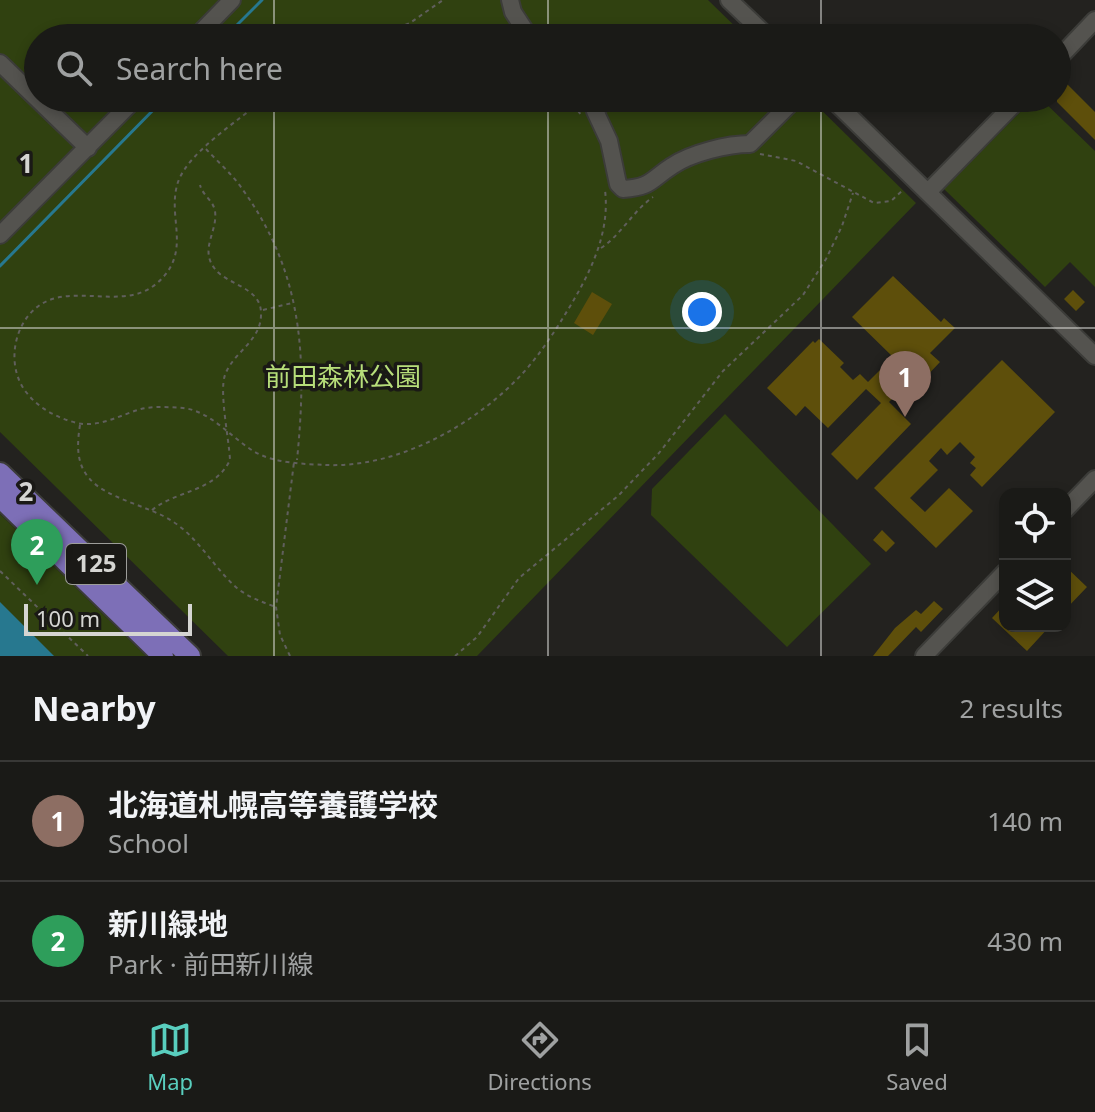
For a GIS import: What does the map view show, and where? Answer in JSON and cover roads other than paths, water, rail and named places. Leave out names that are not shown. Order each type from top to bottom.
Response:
[{"type":"main road","name":"125","points":[[0,473],[190,656]]},
{"type":"main road","name":"125","points":[[0,497],[163,656]]},
{"type":"street","points":[[209,24],[232,0]]},
{"type":"street","points":[[510,0],[521,24]]},
{"type":"street","points":[[729,0],[754,24]]},
{"type":"street","points":[[1071,45],[1095,20]]},
{"type":"street","points":[[0,63],[24,86]]},
{"type":"street","points":[[51,112],[88,148]]},
{"type":"street","points":[[0,235],[123,112]]},
{"type":"street","points":[[595,112],[609,141],[618,184],[623,189],[644,188],[674,164],[730,144],[750,144],[782,112]]},
{"type":"street","points":[[845,112],[1095,356]]},
{"type":"street","points":[[928,192],[1006,112]]},
{"type":"street","points":[[1071,504],[1095,479]]},
{"type":"street","points":[[924,656],[999,578]]},
{"type":"water","points":[[0,602],[54,656],[0,656]]},
{"type":"waterway","points":[[238,24],[262,0]]},
{"type":"waterway","points":[[0,266],[151,112]]},
{"type":"place","name":"北海道札幌高等養護学校","points":[[905,417]]},
{"type":"place","name":"新川緑地","points":[[37,585]]},
{"type":"park label","name":"前田森林公園","points":[[343,377]]}]
